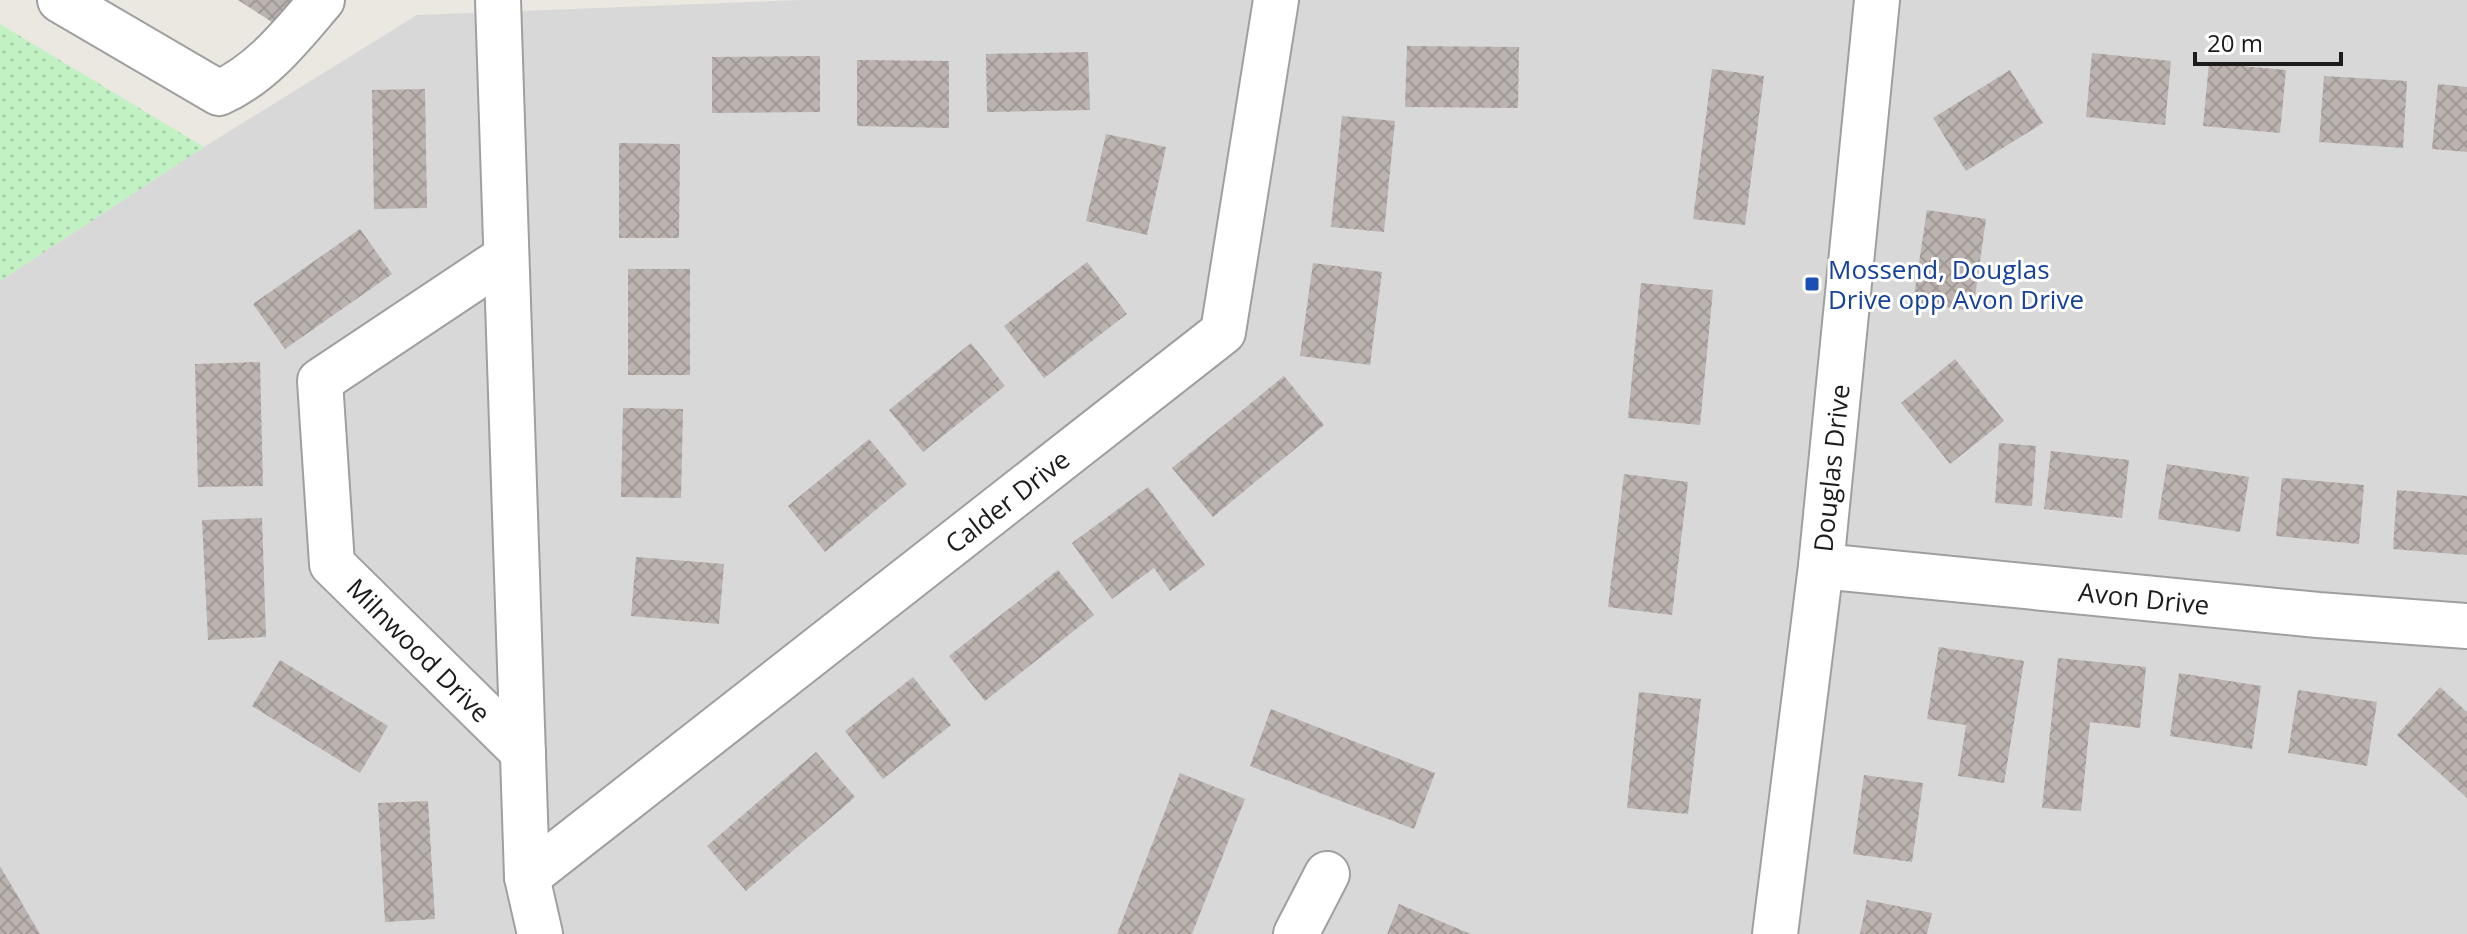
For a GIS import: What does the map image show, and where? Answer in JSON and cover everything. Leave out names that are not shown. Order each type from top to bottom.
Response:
[{"type":"street","points":[[60,0],[219,93],[243,82],[282,47],[322,0]]},
{"type":"street","name":"Milnwood Drive","points":[[498,0],[527,877],[540,934]]},
{"type":"street","name":"Calder Drive","points":[[527,877],[1223,332],[1276,0]]},
{"type":"street","name":"Douglas Drive","points":[[1775,934],[1821,566],[1877,0]]},
{"type":"street","name":"Milnwood Drive","points":[[506,257],[320,381],[332,564],[523,752]]},
{"type":"street","name":"Avon Drive","points":[[1821,566],[2302,614],[2467,626]]},
{"type":"street","points":[[1296,934],[1327,874]]},
{"type":"shaded area","points":[[802,0],[2467,0],[2467,934],[0,934],[0,281],[204,147],[417,15]]},
{"type":"green space","points":[[0,24],[204,147],[0,281]]},
{"type":"building","points":[[238,0],[295,0],[278,26]]},
{"type":"building","points":[[1407,46],[1519,47],[1518,108],[1405,107]]},
{"type":"building","points":[[1088,52],[1090,110],[987,112],[986,54]]},
{"type":"building","points":[[2092,53],[2171,61],[2165,125],[2086,117]]},
{"type":"building","points":[[820,56],[820,112],[712,113],[712,57]]},
{"type":"building","points":[[857,60],[949,61],[949,128],[857,126]]},
{"type":"building","points":[[2209,63],[2286,70],[2280,133],[2203,126]]},
{"type":"building","points":[[1712,69],[1764,76],[1745,225],[1693,219]]},
{"type":"building","points":[[2010,70],[2043,123],[1966,171],[1933,118]]},
{"type":"building","points":[[2324,76],[2407,81],[2403,148],[2319,142]]},
{"type":"building","points":[[2438,84],[2467,87],[2467,152],[2432,149]]},
{"type":"building","points":[[425,89],[427,208],[374,209],[372,90]]},
{"type":"building","points":[[1342,116],[1395,121],[1384,232],[1331,227]]},
{"type":"building","points":[[1106,134],[1166,147],[1147,235],[1086,221]]},
{"type":"building","points":[[619,143],[680,144],[679,238],[619,238]]},
{"type":"building","points":[[1927,210],[1986,219],[1973,311],[1913,302]]},
{"type":"building","points":[[360,229],[392,274],[285,349],[253,304]]},
{"type":"building","points":[[1087,262],[1127,314],[1044,378],[1004,326]]},
{"type":"building","points":[[1313,263],[1382,272],[1370,365],[1300,356]]},
{"type":"building","points":[[628,269],[690,269],[690,375],[628,375]]},
{"type":"building","points":[[1641,283],[1713,290],[1700,425],[1628,418]]},
{"type":"building","points":[[971,343],[1005,386],[923,452],[889,410]]},
{"type":"building","points":[[1955,359],[2004,421],[1950,464],[1901,403]]},
{"type":"building","points":[[260,362],[263,486],[198,487],[195,364]]},
{"type":"building","points":[[1284,376],[1324,425],[1213,517],[1172,468]]},
{"type":"building","points":[[623,408],[683,409],[681,498],[621,497]]},
{"type":"building","points":[[869,439],[907,484],[825,552],[788,506]]},
{"type":"building","points":[[1999,443],[2036,446],[2032,506],[1995,503]]},
{"type":"building","points":[[2051,451],[2129,460],[2122,518],[2044,509]]},
{"type":"building","points":[[2167,464],[2249,477],[2240,532],[2158,519]]},
{"type":"building","points":[[1624,474],[1688,482],[1672,615],[1608,607]]},
{"type":"building","points":[[2282,478],[2364,485],[2359,544],[2276,536]]},
{"type":"building","points":[[1148,487],[1205,565],[1170,591],[1154,568],[1112,599],[1072,543]]},
{"type":"building","points":[[2397,490],[2467,496],[2467,555],[2393,549]]},
{"type":"building","points":[[262,518],[266,637],[208,640],[202,520]]},
{"type":"building","points":[[636,557],[724,564],[719,624],[631,616]]},
{"type":"building","points":[[1058,570],[1094,615],[985,701],[949,656]]},
{"type":"building","points":[[1939,647],[2024,661],[2004,783],[1958,776],[1966,725],[1927,719]]},
{"type":"building","points":[[2058,658],[2146,667],[2140,728],[2090,722],[2081,811],[2042,808]]},
{"type":"building","points":[[280,660],[388,726],[360,773],[252,706]]},
{"type":"building","points":[[2179,673],[2261,686],[2252,749],[2170,736]]},
{"type":"building","points":[[913,677],[951,725],[883,779],[845,731]]},
{"type":"building","points":[[2440,687],[2467,712],[2467,798],[2397,735]]},
{"type":"building","points":[[2298,690],[2377,702],[2367,766],[2288,753]]},
{"type":"building","points":[[1639,692],[1701,699],[1688,814],[1627,808]]},
{"type":"building","points":[[1271,709],[1435,773],[1414,829],[1250,766]]},
{"type":"building","points":[[816,752],[855,797],[746,891],[707,846]]},
{"type":"building","points":[[1180,773],[1245,799],[1192,934],[1117,934]]},
{"type":"building","points":[[1864,775],[1923,783],[1912,862],[1853,854]]},
{"type":"building","points":[[428,801],[435,919],[385,922],[378,803]]},
{"type":"building","points":[[0,866],[40,934],[0,934]]},
{"type":"building","points":[[1867,900],[1932,913],[1927,934],[1860,934]]},
{"type":"building","points":[[1399,904],[1471,934],[1387,934]]},
{"type":"place","name":"Mossend, Douglas Drive opp Avon Drive","points":[[1812,284]]}]
